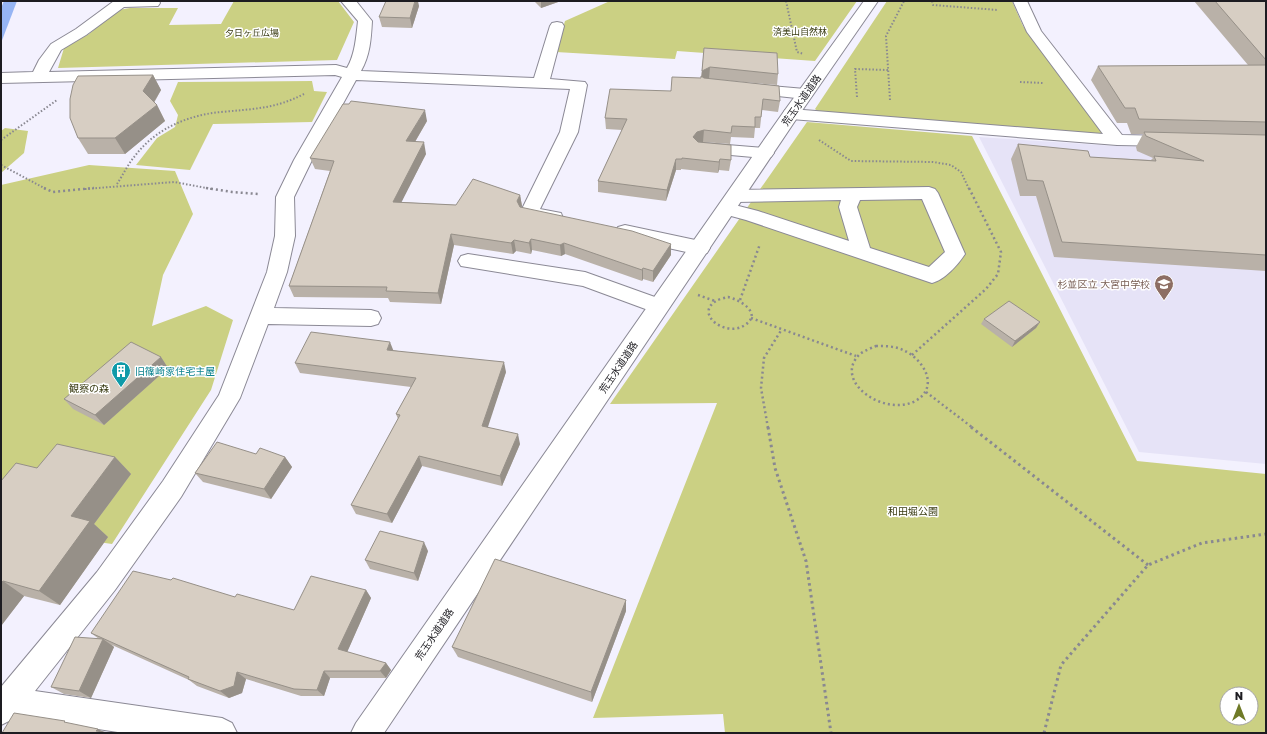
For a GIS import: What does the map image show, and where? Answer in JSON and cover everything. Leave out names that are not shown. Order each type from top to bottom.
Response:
[{"type":"street","points":[[4,705],[106,581],[172,489],[229,398],[277,272],[285,236],[285,197],[303,160],[359,61],[363,45],[365,21],[348,1]]},
{"type":"street","name":"荒玉水道道路","points":[[366,733],[791,114],[871,1]]},
{"type":"street","points":[[1020,1],[1034,32],[1117,140]]},
{"type":"street","points":[[39,77],[47,60],[56,47],[122,2],[153,3]]},
{"type":"street","points":[[542,83],[557,26]]},
{"type":"street","points":[[5,78],[336,70],[352,75],[579,85],[569,132],[529,213],[568,221]]},
{"type":"street","points":[[731,87],[805,94]]},
{"type":"street","points":[[791,114],[1117,140],[1187,142]]},
{"type":"street","points":[[703,148],[765,153]]},
{"type":"street","points":[[929,193],[955,254],[932,276],[780,225],[731,202],[788,195],[929,193]]},
{"type":"street","points":[[780,225],[791,215],[793,204],[788,195]]},
{"type":"street","points":[[852,195],[848,207],[862,253]]},
{"type":"street","points":[[607,229],[700,248]]},
{"type":"street","points":[[468,261],[585,279],[659,306]]},
{"type":"street","points":[[261,316],[372,318]]},
{"type":"street","points":[[4,705],[222,733]]},
{"type":"path","points":[[786,1],[797,52],[829,61]]},
{"type":"path","points":[[889,93],[886,36],[904,1]]},
{"type":"path","points":[[932,1],[933,5],[1004,11]]},
{"type":"path","points":[[859,120],[855,69],[888,70]]},
{"type":"path","points":[[1,140],[56,102],[63,81],[39,77]]},
{"type":"path","points":[[1020,82],[1044,82]]},
{"type":"path","points":[[117,185],[138,152],[152,137],[174,124],[218,112],[246,112],[274,108],[296,99],[308,91]]},
{"type":"path","points":[[1,165],[52,192],[117,185],[174,182],[232,192],[285,197]]},
{"type":"path","points":[[721,298],[734,298],[746,304],[751,313],[750,318],[748,323],[743,326],[729,329],[716,324],[708,315],[708,309],[715,301],[721,298]]},
{"type":"path","points":[[750,318],[856,356]]},
{"type":"path","points":[[782,329],[764,358],[761,388],[775,468],[806,561],[831,733]]},
{"type":"path","points":[[876,346],[888,346],[901,349],[912,355],[921,363],[927,372],[929,383],[926,392],[919,400],[910,404],[897,406],[872,400],[862,392],[855,383],[851,373],[852,364],[856,356],[865,349],[876,346]]},
{"type":"path","points":[[926,392],[1148,566]]},
{"type":"path","points":[[1044,733],[1061,665],[1148,566],[1202,543],[1266,534]]},
{"type":"shaded area","name":"杉並区立 大宮中学校","points":[[979,137],[1115,146],[1266,149],[1266,464],[1139,452]]},
{"type":"green space","name":"夕日ヶ丘広場","points":[[234,1],[338,1],[354,22],[337,60],[58,68],[64,48],[89,34],[118,10],[130,8],[178,8],[169,25],[221,24]]},
{"type":"green space","name":"済美山自然林","points":[[610,1],[857,1],[815,61],[677,51],[675,59],[556,52],[565,21]]},
{"type":"green space","points":[[887,1],[1012,1],[1023,26],[1103,132],[1098,135],[818,112],[815,109]]},
{"type":"green space","points":[[312,81],[314,91],[327,92],[312,122],[213,124],[190,170],[136,165],[157,138],[175,127],[178,115],[170,101],[178,82]]},
{"type":"green space","name":"和田堀公園","points":[[807,122],[972,136],[1137,461],[1266,474],[1266,733],[725,733],[723,714],[593,718],[717,403],[610,404]]},
{"type":"green space","points":[[5,128],[28,131],[24,153],[1,173],[1,131]]},
{"type":"green space","name":"観察の森","points":[[89,165],[175,171],[193,214],[163,275],[152,326],[206,306],[233,320],[211,390],[112,544],[70,538],[1,496],[1,185]]},
{"type":"water","points":[[4,1],[17,1],[1,43],[1,8]]},
{"type":"building","points":[[386,1],[415,1],[410,18],[379,17]]},
{"type":"building","points":[[1215,1],[1266,1],[1266,60]]},
{"type":"building","points":[[704,48],[777,53],[778,74],[710,67],[702,71]]},
{"type":"building","points":[[1266,65],[1266,122],[1139,119],[1135,108],[1125,108],[1098,66]]},
{"type":"building","points":[[153,75],[143,91],[157,105],[115,138],[78,138],[70,118],[70,99],[73,85],[78,76]]},
{"type":"building","points":[[701,76],[704,78],[779,86],[780,101],[763,99],[761,117],[755,117],[755,127],[732,126],[731,133],[704,130],[697,132],[693,137],[698,142],[731,145],[731,160],[720,159],[719,162],[682,158],[676,159],[667,190],[598,181],[627,119],[605,118],[610,89],[671,91],[672,77],[701,78]]},
{"type":"building","points":[[351,101],[425,110],[406,141],[424,142],[393,202],[456,205],[473,179],[520,195],[517,201],[520,207],[632,231],[671,244],[653,271],[643,268],[642,270],[564,243],[560,245],[531,239],[529,243],[514,240],[511,243],[451,234],[438,293],[386,291],[387,287],[289,286],[334,161],[310,158],[343,104],[349,104]]},
{"type":"building","points":[[1144,132],[1266,135],[1266,255],[1062,242],[1043,181],[1027,180],[1018,144],[1088,151],[1090,157],[1156,161],[1154,156],[1204,161],[1146,136]]},
{"type":"building","points":[[1009,301],[1040,322],[1015,341],[984,319]]},
{"type":"building","points":[[311,332],[390,342],[387,350],[504,362],[482,426],[518,434],[500,476],[419,456],[387,514],[351,505],[400,415],[396,414],[416,378],[295,363]]},
{"type":"building","points":[[131,342],[161,357],[95,415],[64,399]]},
{"type":"building","points":[[217,442],[256,454],[260,448],[285,457],[264,489],[195,473]]},
{"type":"building","points":[[57,444],[115,457],[71,516],[90,521],[39,591],[3,581],[1,583],[1,481],[16,463],[37,468]]},
{"type":"building","points":[[380,531],[424,542],[414,573],[365,560]]},
{"type":"building","points":[[495,559],[626,600],[591,692],[452,647]]},
{"type":"building","points":[[133,571],[171,580],[173,578],[235,597],[237,594],[294,610],[311,576],[366,590],[338,649],[386,663],[380,671],[324,671],[317,690],[294,689],[237,672],[234,686],[220,691],[188,679],[189,677],[91,633]]},
{"type":"building","points":[[75,637],[103,639],[79,691],[51,687]]},
{"type":"building","points":[[14,713],[65,721],[64,722],[98,729],[96,731],[110,733],[2,733]]},
{"type":"place","name":"杉並区立 大宮中学校","points":[[1164,301]]},
{"type":"place","name":"旧篠崎家住宅主屋","points":[[121,388]]}]
